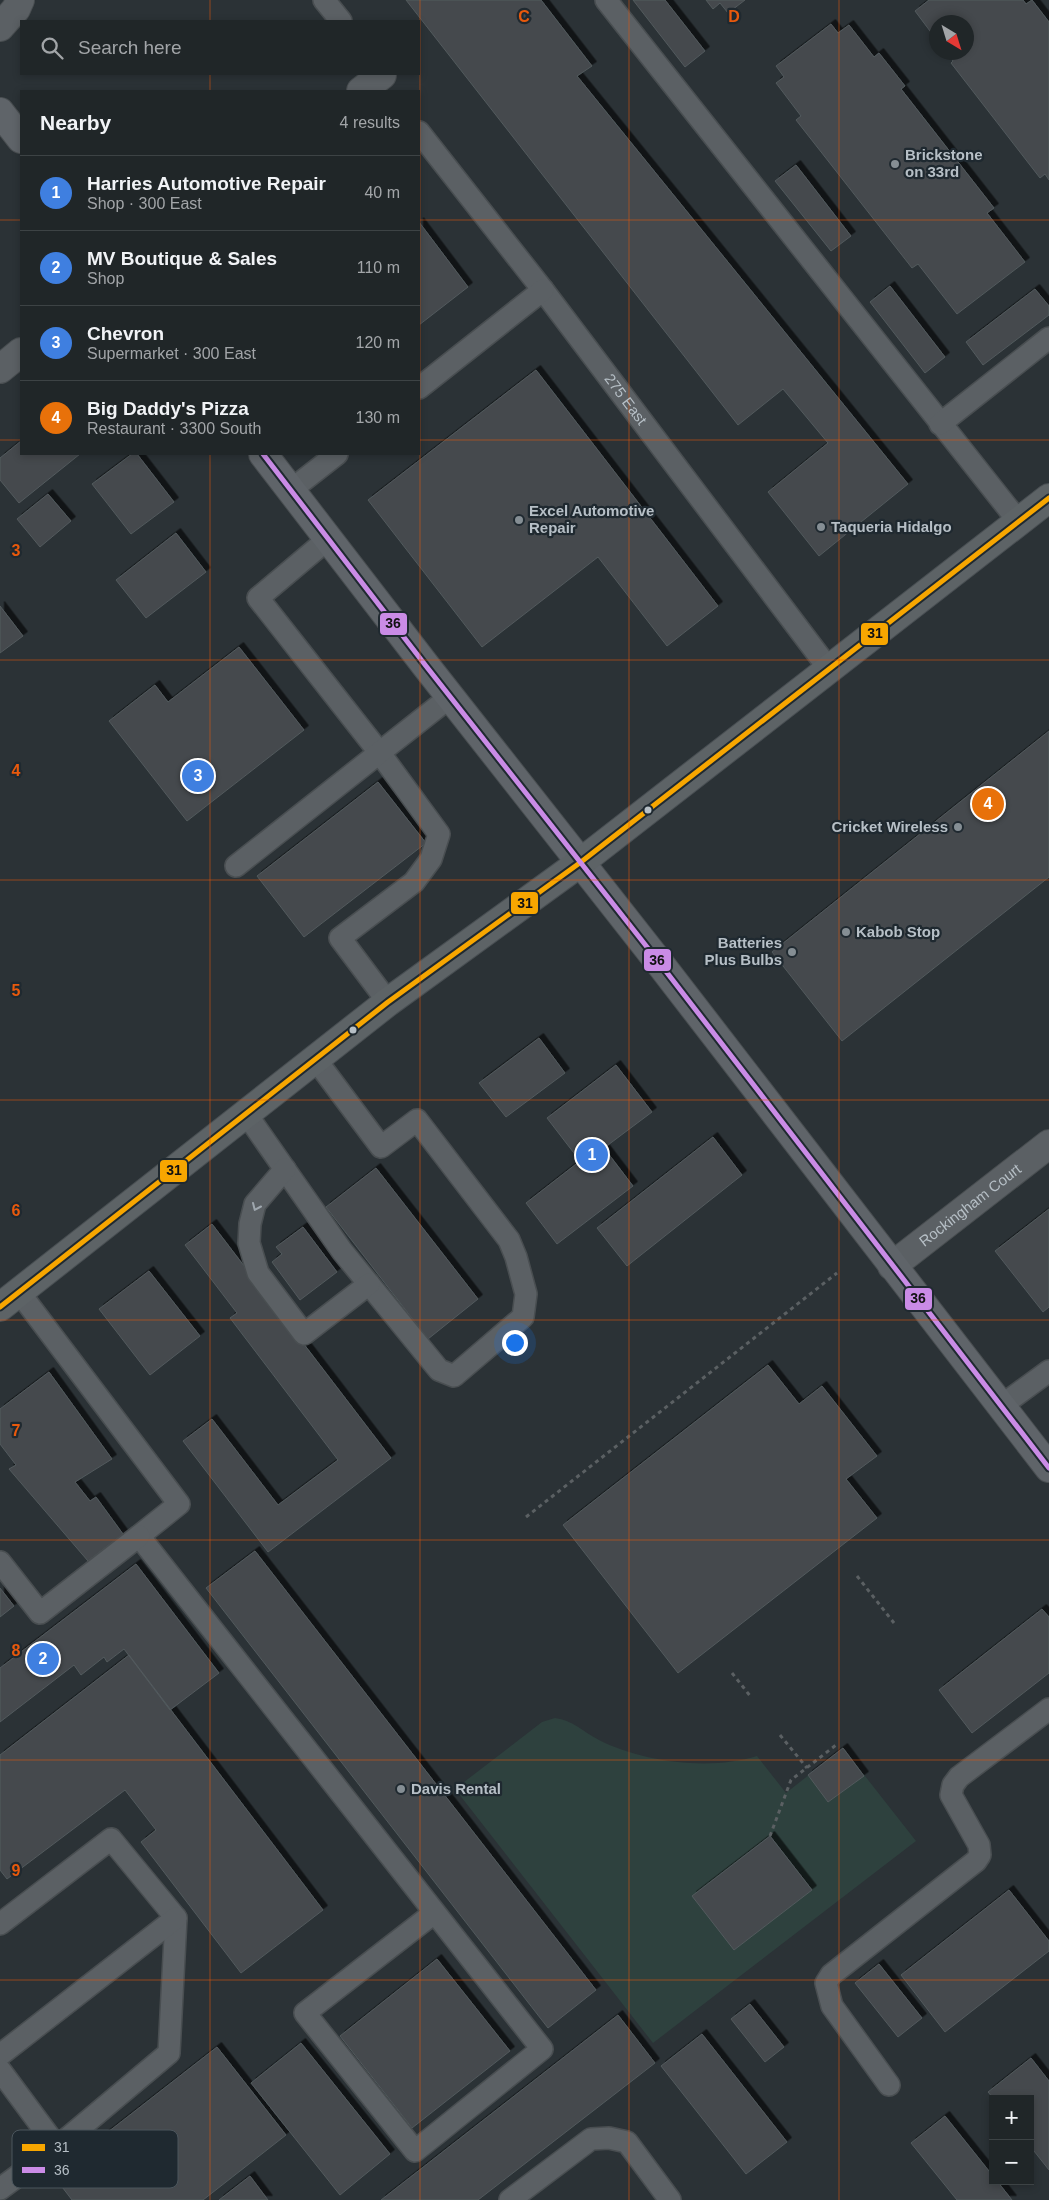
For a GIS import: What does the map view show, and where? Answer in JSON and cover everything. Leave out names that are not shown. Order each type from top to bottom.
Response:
[{"type":"main road","points":[[10,1300],[388,1002],[581,862],[1049,498]]},
{"type":"street","points":[[0,27],[16,10],[20,0]]},
{"type":"street","points":[[0,112],[20,138]]},
{"type":"street","points":[[0,368],[20,353]]},
{"type":"street","points":[[264,455],[1049,1468]]},
{"type":"street","name":"Rockingham Court","points":[[892,1266],[1049,1144]]},
{"type":"lane","points":[[324,0],[340,20]]},
{"type":"lane","points":[[606,0],[1018,522]]},
{"type":"lane","name":"275 East","points":[[420,133],[543,290],[829,669]]},
{"type":"lane","points":[[420,387],[543,290]]},
{"type":"lane","points":[[940,424],[1049,338]]},
{"type":"lane","points":[[291,490],[336,455]]},
{"type":"lane","points":[[328,539],[258,598],[379,752],[439,834],[431,859],[414,882],[340,938],[388,1002]]},
{"type":"lane","points":[[236,866],[450,697]]},
{"type":"lane","points":[[247,1115],[342,1251],[439,1370],[454,1376],[524,1317],[526,1294],[516,1257],[508,1240],[417,1120],[381,1147],[316,1060]]},
{"type":"lane","points":[[285,1169],[255,1204],[250,1224],[249,1243],[258,1272],[304,1334],[369,1284]]},
{"type":"lane","points":[[0,1562],[40,1613],[179,1504],[10,1300]]},
{"type":"lane","points":[[1001,1406],[1049,1371]]},
{"type":"lane","points":[[139,1536],[542,2049],[415,2151],[305,2013],[434,1912]]},
{"type":"lane","points":[[889,2085],[832,2006],[826,1984],[831,1975],[976,1860],[980,1855],[979,1845],[951,1794],[953,1785],[959,1777],[1049,1709]]},
{"type":"lane","points":[[0,1924],[112,1839],[176,1918],[169,2053],[77,2130]]},
{"type":"lane","points":[[0,2055],[176,1918]]},
{"type":"lane","points":[[0,2070],[44,2130]]},
{"type":"lane","points":[[510,2200],[591,2139],[609,2138],[627,2142],[670,2200]]},
{"type":"lane","points":[[0,2189],[12,2180]]},
{"type":"path","points":[[526,1516],[837,1274]]},
{"type":"path","points":[[857,1576],[894,1623]]},
{"type":"path","points":[[732,1673],[750,1697]]},
{"type":"path","points":[[780,1735],[807,1768]]},
{"type":"path","points":[[770,1836],[791,1780],[836,1745]]},
{"type":"green space","points":[[555,1718],[573,1724],[616,1748],[655,1759],[676,1762],[719,1763],[757,1756],[786,1793],[843,1748],[916,1841],[653,2043],[455,1789],[542,1722]]},
{"type":"building","points":[[406,0],[541,0],[592,66],[577,76],[908,484],[819,556],[768,492],[828,443],[783,389],[738,425]]},
{"type":"building","points":[[633,0],[665,0],[705,51],[685,67]]},
{"type":"building","points":[[706,0],[745,0],[728,13],[720,3],[713,9]]},
{"type":"building","name":"Brickstone on 33rd","points":[[929,0],[1023,0],[1026,4],[1032,0],[1049,22],[1049,180],[1045,174],[1040,178],[951,63],[952,60],[974,60],[974,15],[929,15],[929,30],[915,11]]},
{"type":"building","name":"Brickstone on 33rd","points":[[831,24],[838,33],[849,25],[874,57],[879,53],[905,86],[901,89],[994,208],[987,213],[1025,262],[957,314],[918,264],[912,268],[796,120],[801,116],[776,83],[784,77],[776,66]]},
{"type":"building","points":[[796,165],[851,236],[831,251],[775,181]]},
{"type":"building","points":[[420,223],[468,287],[420,324]]},
{"type":"building","points":[[890,286],[945,357],[925,373],[870,302]]},
{"type":"building","points":[[1035,289],[1049,306],[1049,315],[983,365],[966,342]]},
{"type":"building","points":[[536,370],[718,606],[667,646],[598,557],[482,647],[368,500]]},
{"type":"building","points":[[20,442],[20,455],[79,455],[19,503],[0,480],[0,458]]},
{"type":"building","points":[[131,455],[138,455],[174,502],[131,534],[92,484]]},
{"type":"building","points":[[48,494],[71,521],[40,547],[17,519]]},
{"type":"building","points":[[176,533],[206,572],[146,618],[116,580]]},
{"type":"building","points":[[0,606],[23,636],[0,653]]},
{"type":"building","points":[[239,647],[304,730],[187,821],[109,721],[155,685],[168,702]]},
{"type":"building","points":[[1049,731],[1049,877],[842,1041],[772,952]]},
{"type":"building","points":[[378,782],[426,843],[304,937],[257,876]]},
{"type":"building","points":[[539,1038],[565,1073],[506,1117],[479,1083]]},
{"type":"building","points":[[616,1065],[652,1112],[604,1148],[633,1186],[557,1244],[526,1203],[580,1161],[547,1118]]},
{"type":"building","points":[[713,1137],[742,1175],[627,1266],[597,1228]]},
{"type":"building","points":[[376,1168],[478,1299],[428,1339],[326,1207]]},
{"type":"building","points":[[1049,1209],[1049,1307],[1043,1312],[995,1251]]},
{"type":"building","points":[[212,1224],[391,1458],[268,1552],[183,1441],[212,1419],[278,1505],[338,1460],[230,1318],[237,1313],[185,1245]]},
{"type":"building","points":[[303,1227],[337,1272],[300,1300],[272,1262],[282,1254],[276,1247]]},
{"type":"building","points":[[149,1271],[200,1336],[150,1375],[99,1309]]},
{"type":"building","points":[[768,1365],[799,1404],[822,1386],[877,1456],[846,1479],[877,1518],[678,1673],[563,1525]]},
{"type":"building","points":[[49,1372],[112,1459],[75,1482],[90,1501],[96,1497],[123,1534],[88,1561],[9,1469],[16,1465],[0,1444],[0,1409]]},
{"type":"building","name":"Davis Rental","points":[[255,1551],[596,1990],[548,2028],[206,1588]]},
{"type":"building","points":[[136,1564],[219,1673],[170,1710],[124,1649],[107,1662],[104,1657],[81,1675],[74,1665],[0,1722],[0,1668]]},
{"type":"building","points":[[0,1588],[14,1606],[0,1617]]},
{"type":"building","points":[[1042,1609],[1049,1617],[1049,1673],[972,1733],[939,1690]]},
{"type":"building","points":[[129,1655],[323,1910],[241,1973],[141,1842],[156,1830],[125,1790],[7,1879],[0,1870],[0,1755]]},
{"type":"building","points":[[843,1748],[864,1776],[828,1802],[808,1775]]},
{"type":"building","points":[[770,1836],[812,1890],[734,1950],[692,1896]]},
{"type":"building","points":[[1009,1890],[1049,1941],[1049,1951],[945,2032],[901,1975]]},
{"type":"building","points":[[437,1959],[510,2051],[412,2128],[340,2036]]},
{"type":"building","points":[[879,1964],[922,2018],[898,2037],[855,1983]]},
{"type":"building","points":[[750,2004],[784,2047],[765,2062],[731,2019]]},
{"type":"building","points":[[618,2015],[655,2063],[478,2200],[381,2200]]},
{"type":"building","points":[[702,2034],[787,2142],[746,2174],[661,2066]]},
{"type":"building","points":[[301,2043],[390,2154],[340,2195],[251,2083]]},
{"type":"building","points":[[217,2047],[286,2135],[203,2200],[72,2200],[63,2188],[178,2188],[178,2130],[111,2130]]},
{"type":"building","points":[[1031,2058],[1049,2081],[1049,2170],[1034,2151],[1034,2095],[991,2095],[988,2092]]},
{"type":"building","points":[[945,2116],[989,2171],[989,2185],[1000,2185],[1012,2200],[957,2200],[911,2143]]},
{"type":"building","points":[[250,2176],[268,2200],[219,2200]]},
{"type":"transit line","name":"36","points":[[264,455],[426,666],[658,961],[1049,1468]]},
{"type":"transit line","name":"31","points":[[0,1307],[388,1002],[581,862],[1049,498]]},
{"type":"place","name":"Brickstone on 33rd","points":[[895,164]]},
{"type":"place","name":"Excel Automotive Repair","points":[[519,520]]},
{"type":"place","name":"Taqueria Hidalgo","points":[[821,527]]},
{"type":"place","name":"Chevron","points":[[198,776]]},
{"type":"place","name":"Big Daddy's Pizza","points":[[988,804]]},
{"type":"place","name":"Cricket Wireless","points":[[958,827]]},
{"type":"place","name":"Kabob Stop","points":[[846,932]]},
{"type":"place","name":"Batteries Plus Bulbs","points":[[792,952]]},
{"type":"place","name":"Harries Automotive Repair","points":[[592,1155]]},
{"type":"place","name":"MV Boutique & Sales","points":[[43,1659]]},
{"type":"place","name":"Davis Rental","points":[[401,1789]]}]
